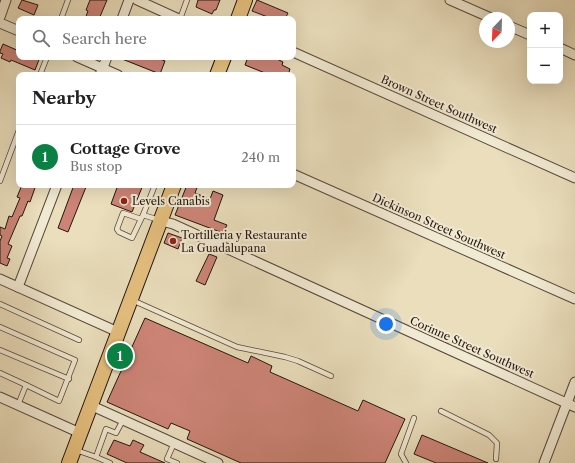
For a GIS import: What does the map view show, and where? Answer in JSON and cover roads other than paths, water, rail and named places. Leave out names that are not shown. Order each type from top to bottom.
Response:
[{"type":"main road","points":[[239,16],[245,0]]},
{"type":"main road","points":[[218,72],[223,60]]},
{"type":"main road","points":[[69,463],[173,188]]},
{"type":"street","points":[[0,17],[6,0]]},
{"type":"street","points":[[123,16],[129,0]]},
{"type":"street","points":[[137,0],[173,16]]},
{"type":"street","points":[[450,0],[479,13]]},
{"type":"street","points":[[0,23],[16,30]]},
{"type":"street","points":[[515,29],[527,34]]},
{"type":"street","points":[[563,49],[575,55]]},
{"type":"street","name":"Brown Street Southwest","points":[[296,53],[575,178]]},
{"type":"street","points":[[83,60],[102,72],[106,60]]},
{"type":"street","name":"Dickinson Street Southwest","points":[[296,175],[575,299]]},
{"type":"street","points":[[18,287],[56,188]]},
{"type":"street","name":"Corinne Street Southwest","points":[[161,221],[187,231],[571,405]]},
{"type":"street","points":[[0,279],[118,332]]},
{"type":"street","points":[[544,463],[571,405],[575,382]]},
{"type":"street","points":[[0,398],[80,433]]},
{"type":"street","points":[[90,405],[218,463]]},
{"type":"lane","points":[[62,16],[68,0]]},
{"type":"lane","points":[[181,16],[187,0]]},
{"type":"lane","points":[[41,72],[46,60]]},
{"type":"lane","points":[[0,181],[16,138]]},
{"type":"lane","points":[[154,188],[142,217],[132,238],[119,232],[117,229],[123,213],[142,217],[161,221]]},
{"type":"lane","points":[[131,299],[237,347],[298,361],[331,376]]},
{"type":"lane","points":[[0,304],[80,340]]},
{"type":"lane","points":[[0,327],[75,360],[60,400],[0,373]]},
{"type":"lane","points":[[0,350],[69,379]]},
{"type":"lane","points":[[18,405],[26,385]]},
{"type":"lane","points":[[441,411],[489,435],[497,443],[496,459]]},
{"type":"lane","points":[[406,463],[400,454],[414,418]]},
{"type":"lane","points":[[96,457],[106,429],[116,433],[123,420]]},
{"type":"lane","points":[[174,443],[167,459],[177,463]]},
{"type":"lane","points":[[74,449],[110,463]]},
{"type":"place","name":"Levels Canabis","points":[[124,201]]},
{"type":"place","name":"Tortilleria y Restaurante La Guadalupana","points":[[173,241]]},
{"type":"place","name":"Cottage Grove","points":[[120,356]]}]
